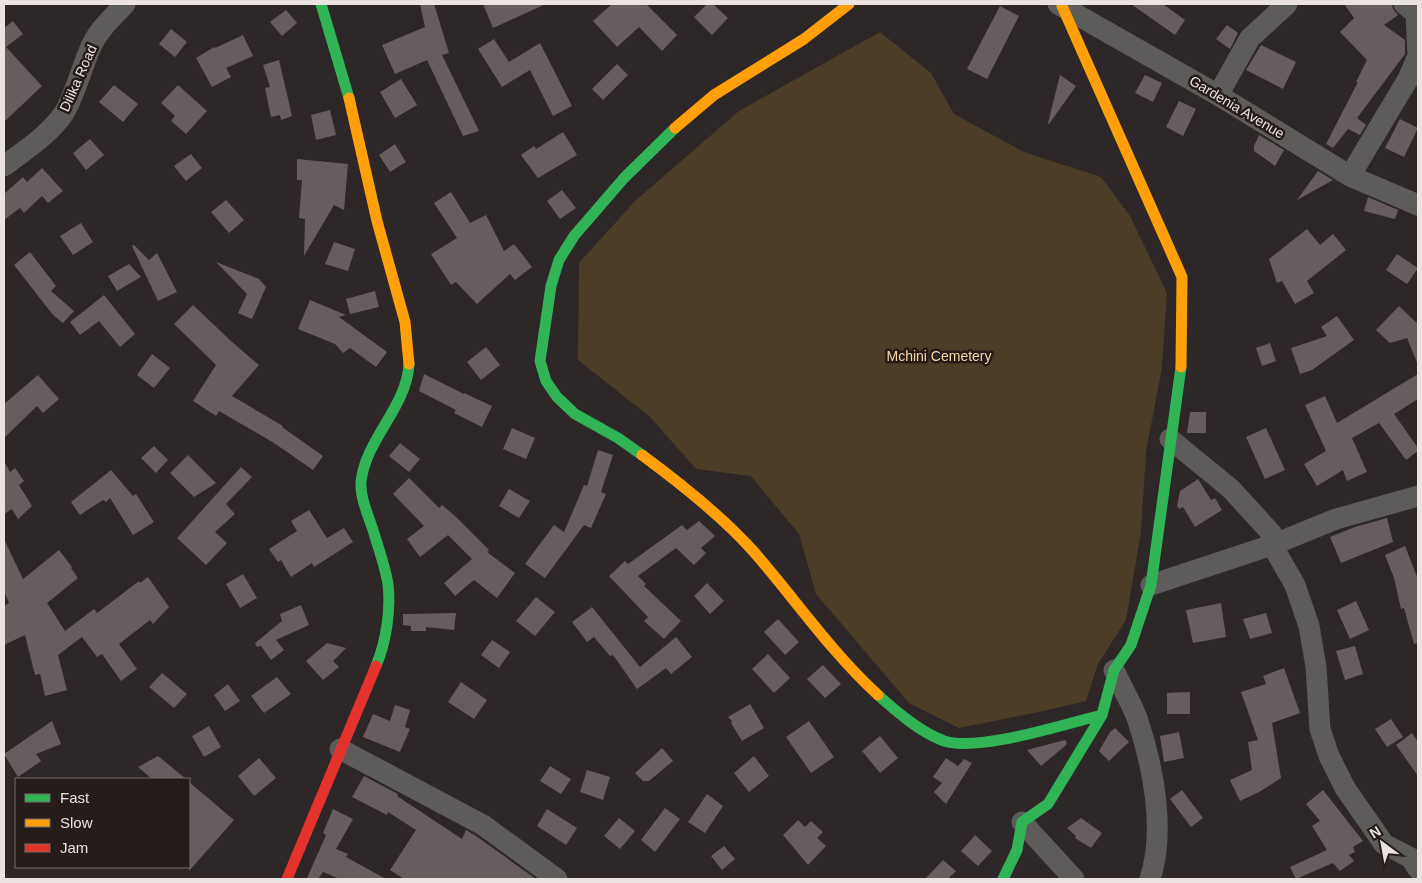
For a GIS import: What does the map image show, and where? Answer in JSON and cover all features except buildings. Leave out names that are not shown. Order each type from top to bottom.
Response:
[{"type":"street","name":"Dilika Road","points":[[4,166],[54,127],[65,112],[90,47],[101,31],[125,4]]},
{"type":"street","points":[[287,879],[380,657],[387,624],[388,586],[385,569],[360,485],[362,467],[401,395],[408,376],[409,355],[405,322],[377,221],[344,79],[321,4]]},
{"type":"street","points":[[849,4],[797,43],[714,95],[674,129],[624,178],[574,236],[559,260],[551,286],[540,361],[546,382],[557,397],[575,414],[618,438],[702,502],[753,551],[859,677],[892,707],[926,732],[945,741],[973,744],[1102,715]]},
{"type":"street","points":[[1218,95],[1250,38],[1287,4]]},
{"type":"street","points":[[1350,176],[1408,79],[1418,56],[1416,13],[1404,4]]},
{"type":"street","points":[[1003,879],[1017,850],[1022,822],[1048,804],[1102,715],[1114,670],[1131,645],[1150,585],[1182,357],[1182,277],[1060,5]]},
{"type":"street","name":"Gardenia Avenue","points":[[1060,5],[1218,95],[1350,176],[1418,205]]},
{"type":"street","points":[[1170,439],[1231,489],[1272,534],[1272,545],[1294,584],[1309,626],[1316,666],[1320,729],[1328,756],[1345,788],[1384,844],[1416,859]]},
{"type":"street","points":[[1150,585],[1272,545],[1336,519],[1418,496]]},
{"type":"street","points":[[1114,670],[1136,716],[1148,756],[1155,800],[1157,841],[1155,863],[1150,879]]},
{"type":"street","points":[[340,749],[483,825],[557,879]]},
{"type":"street","points":[[1022,822],[1074,879]]},
{"type":"green space","name":"Mchini Cemetery","points":[[880,32],[931,73],[954,114],[1024,152],[1101,177],[1130,216],[1167,293],[1162,367],[1146,452],[1141,532],[1126,620],[1098,664],[1086,701],[959,728],[909,703],[816,594],[799,534],[751,476],[696,469],[650,417],[578,360],[579,263],[636,200],[739,111]]},
{"type":"traffic: fast","points":[[321,4],[349,98]]},
{"type":"traffic: fast","points":[[642,455],[618,438],[575,414],[557,397],[546,381],[540,361],[551,286],[559,260],[574,236],[624,178],[675,128]]},
{"type":"traffic: fast","points":[[376,666],[383,647],[387,626],[388,584],[363,500],[361,482],[370,452],[401,395],[407,380],[409,364]]},
{"type":"traffic: fast","points":[[1003,879],[1017,850],[1022,822],[1048,804],[1102,715],[1114,670],[1131,645],[1151,585],[1181,367]]},
{"type":"traffic: fast","points":[[878,695],[901,715],[926,732],[944,741],[960,743],[979,743],[1022,736],[1102,715]]},
{"type":"traffic: slow","points":[[675,128],[714,95],[804,39],[849,4]]},
{"type":"traffic: slow","points":[[1062,6],[1182,277],[1181,367]]},
{"type":"traffic: slow","points":[[349,98],[377,221],[405,322],[409,364]]},
{"type":"traffic: slow","points":[[642,455],[700,500],[742,539],[829,643],[878,695]]},
{"type":"traffic: jam","points":[[287,879],[376,666]]}]
